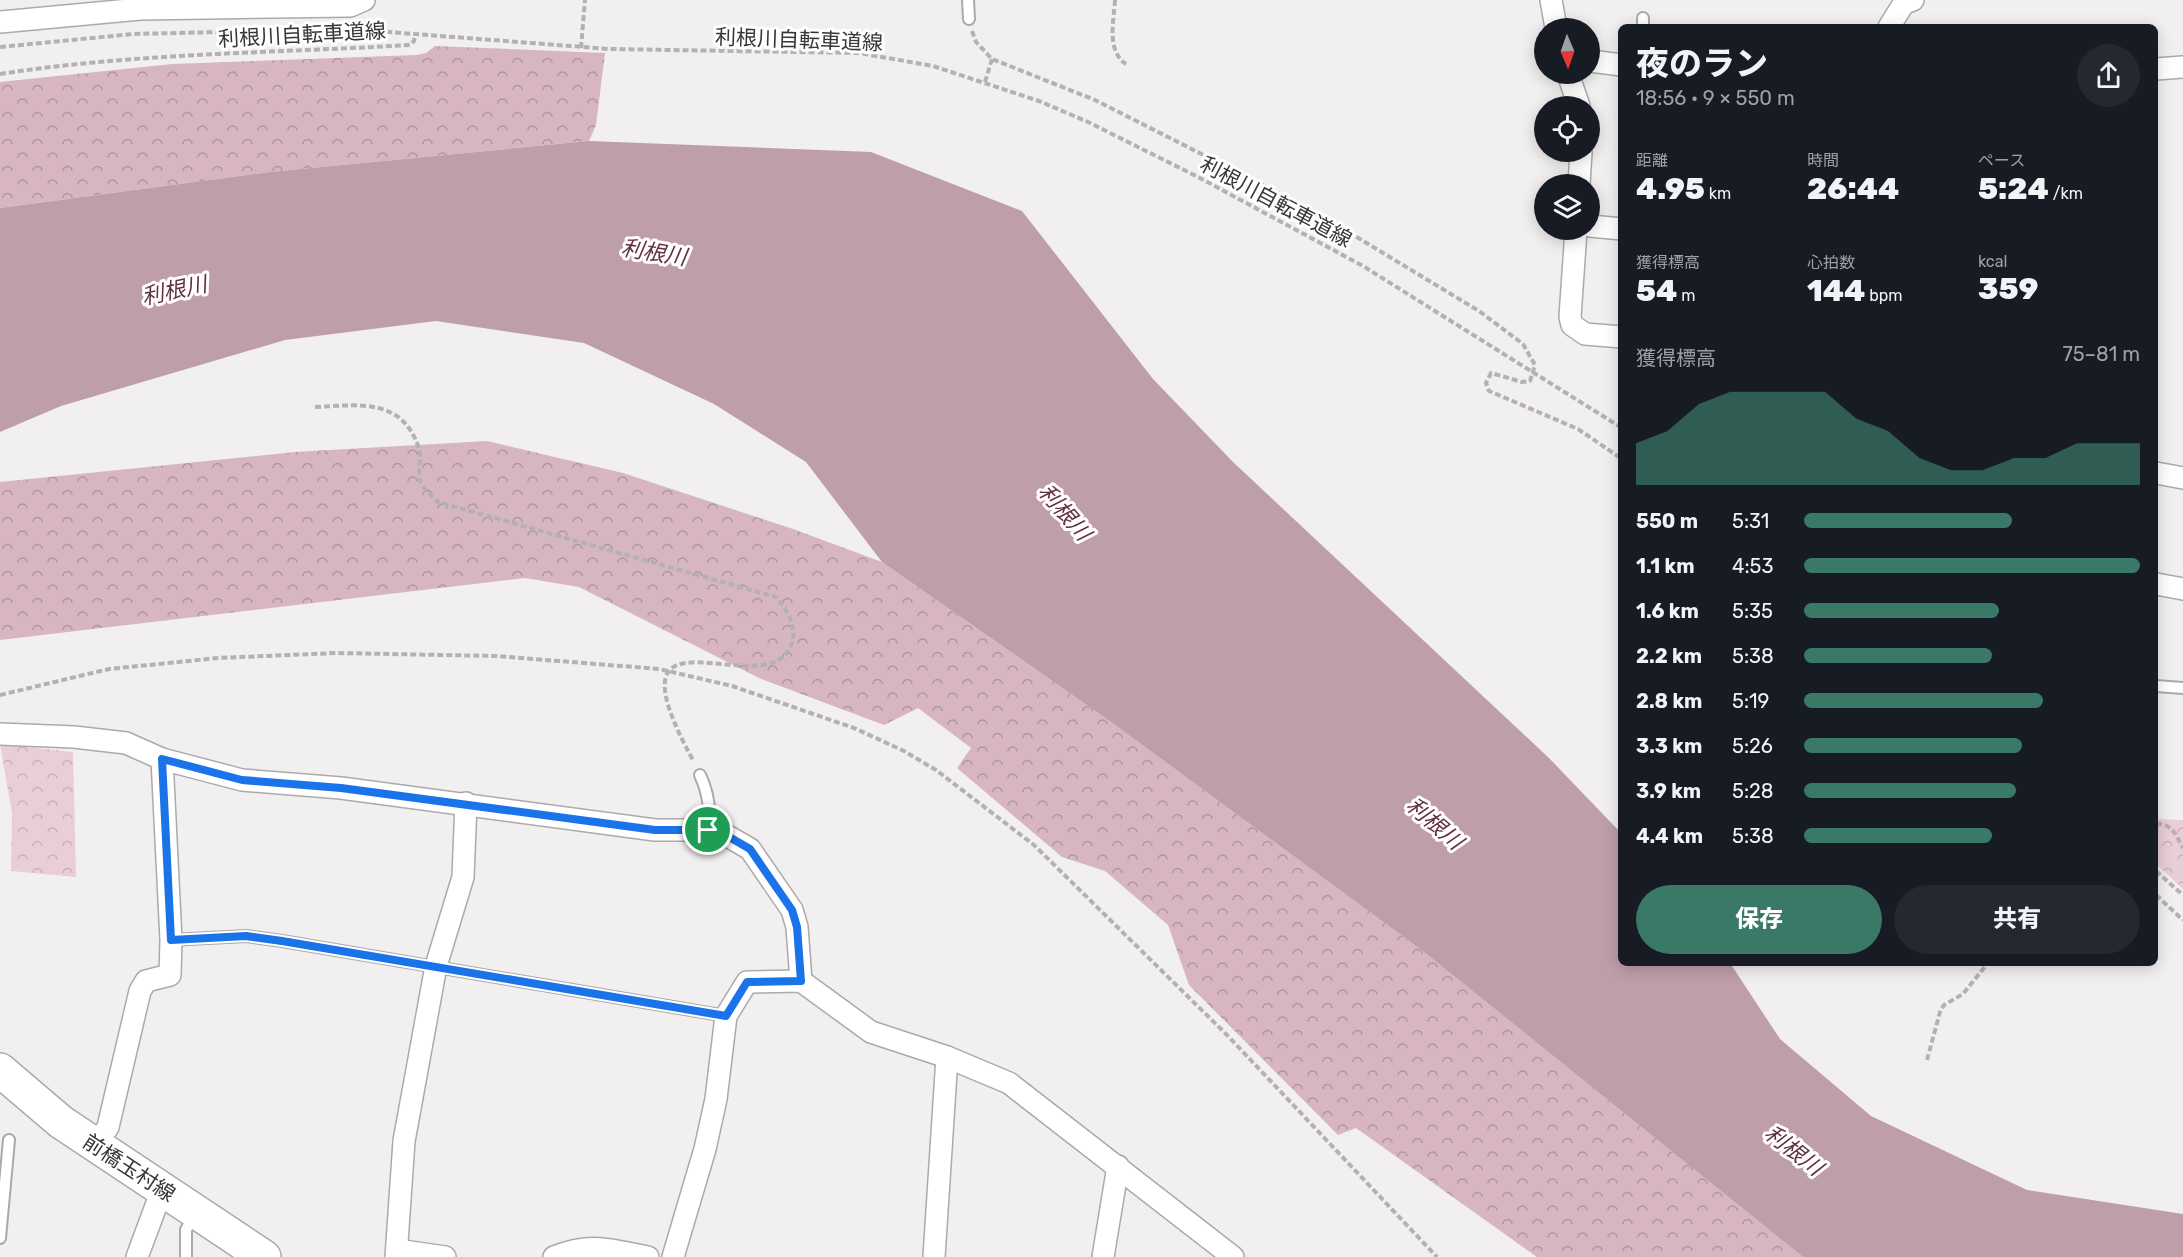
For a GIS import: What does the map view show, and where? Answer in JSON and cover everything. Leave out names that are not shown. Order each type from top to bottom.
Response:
[{"type":"main road","name":"前橋玉村線","points":[[0,1070],[61,1122],[264,1257]]},
{"type":"street","points":[[0,22],[138,4],[350,6],[364,0]]},
{"type":"street","points":[[1551,0],[1554,18]]},
{"type":"street","points":[[1891,24],[1904,3],[1913,0]]},
{"type":"street","points":[[1600,63],[1618,65]]},
{"type":"street","points":[[2158,69],[2183,67]]},
{"type":"street","points":[[1600,227],[1618,229]]},
{"type":"street","points":[[1575,240],[1570,317],[1572,326],[1585,334],[1618,337]]},
{"type":"street","points":[[2158,473],[2183,478]]},
{"type":"street","points":[[2158,584],[2183,589]]},
{"type":"street","points":[[0,734],[74,737],[126,743],[162,759],[242,780],[466,803],[655,830],[708,830],[724,834],[750,849],[792,910],[797,927],[801,981]]},
{"type":"street","points":[[95,1146],[108,1127],[140,991],[146,981],[170,975],[171,940],[162,759]]},
{"type":"street","points":[[445,1257],[396,1254],[404,1141],[436,966],[463,877],[466,803]]},
{"type":"street","points":[[673,1257],[705,1149],[716,1099],[726,1016],[747,982],[801,981],[871,1032],[947,1057],[1009,1083],[1233,1257]]},
{"type":"street","points":[[934,1257],[947,1057]]},
{"type":"street","points":[[1103,1257],[1118,1166]]},
{"type":"street","points":[[137,1257],[162,1190]]},
{"type":"street","points":[[554,1257],[577,1248],[592,1247],[648,1257]]},
{"type":"lane","points":[[968,0],[969,19]]},
{"type":"lane","points":[[2158,686],[2183,688]]},
{"type":"lane","points":[[700,775],[706,788],[709,804],[708,830]]},
{"type":"lane","points":[[171,940],[246,936],[726,1016]]},
{"type":"lane","points":[[0,1238],[3,1176],[9,1140]]},
{"type":"lane","points":[[186,1257],[186,1230],[196,1212]]},
{"type":"path","points":[[581,48],[585,0]]},
{"type":"path","points":[[1115,0],[1114,48],[1120,60],[1126,64]]},
{"type":"path","points":[[969,19],[976,42],[992,59],[1095,100],[1312,210],[1503,328],[1523,344],[1535,365],[1534,374],[1530,381],[1522,382],[1491,373],[1486,383],[1489,391],[1578,429],[1618,456]]},
{"type":"path","points":[[0,47],[133,34],[350,29],[415,35]]},
{"type":"path","name":"利根川自転車道線","points":[[0,74],[167,56],[410,45],[415,35],[449,35],[581,48],[733,53],[859,53],[900,58],[985,82],[1088,122],[1363,266],[1618,426]]},
{"type":"path","points":[[985,82],[992,59]]},
{"type":"path","points":[[315,407],[360,405],[391,410],[412,435],[419,450],[421,484],[438,502],[776,597],[788,612],[793,628],[792,642],[786,653],[776,660],[755,665],[689,663],[672,667],[667,671],[663,685],[666,705],[673,725],[700,775]]},
{"type":"path","points":[[0,695],[109,669],[218,658],[337,653],[496,656],[629,665],[667,671],[732,686],[854,728],[920,761],[1034,845],[1227,1035],[1437,1257]]},
{"type":"path","points":[[2158,824],[2164,824],[2174,830],[2183,848]]},
{"type":"path","points":[[2158,873],[2183,895]]},
{"type":"path","points":[[2158,897],[2183,920]]},
{"type":"path","points":[[1927,1060],[1940,1012],[1949,1001],[1963,994],[1986,966]]},
{"type":"green space","points":[[435,46],[605,53],[596,125],[589,141],[270,172],[0,208],[0,82],[172,64],[416,55],[426,53]]},
{"type":"green space","points":[[487,441],[623,473],[793,529],[882,562],[1111,722],[1424,952],[1803,1257],[1537,1257],[1356,1128],[1338,1135],[1189,985],[1168,925],[1105,871],[1062,857],[957,768],[971,748],[918,708],[884,725],[759,678],[579,587],[525,578],[0,640],[0,482],[295,452]]},
{"type":"green space","points":[[0,744],[73,752],[76,877],[11,871],[12,813]]},
{"type":"green space","points":[[2158,819],[2183,820],[2183,889],[2158,866]]},
{"type":"water","name":"利根川","points":[[589,141],[871,152],[1022,211],[1153,379],[1233,462],[1549,758],[1618,830],[1618,966],[1732,966],[1780,1039],[1871,1116],[2027,1190],[2183,1214],[2183,1257],[1803,1257],[1424,952],[1111,722],[882,562],[806,462],[714,404],[584,343],[436,321],[285,340],[61,406],[0,432],[0,208],[270,172]]},
{"type":"route","points":[[162,759],[242,780],[341,788],[466,803],[655,830],[708,830],[736,839],[750,849],[792,910],[797,927],[801,981],[747,982],[726,1016],[246,936],[171,940],[162,759]]}]
